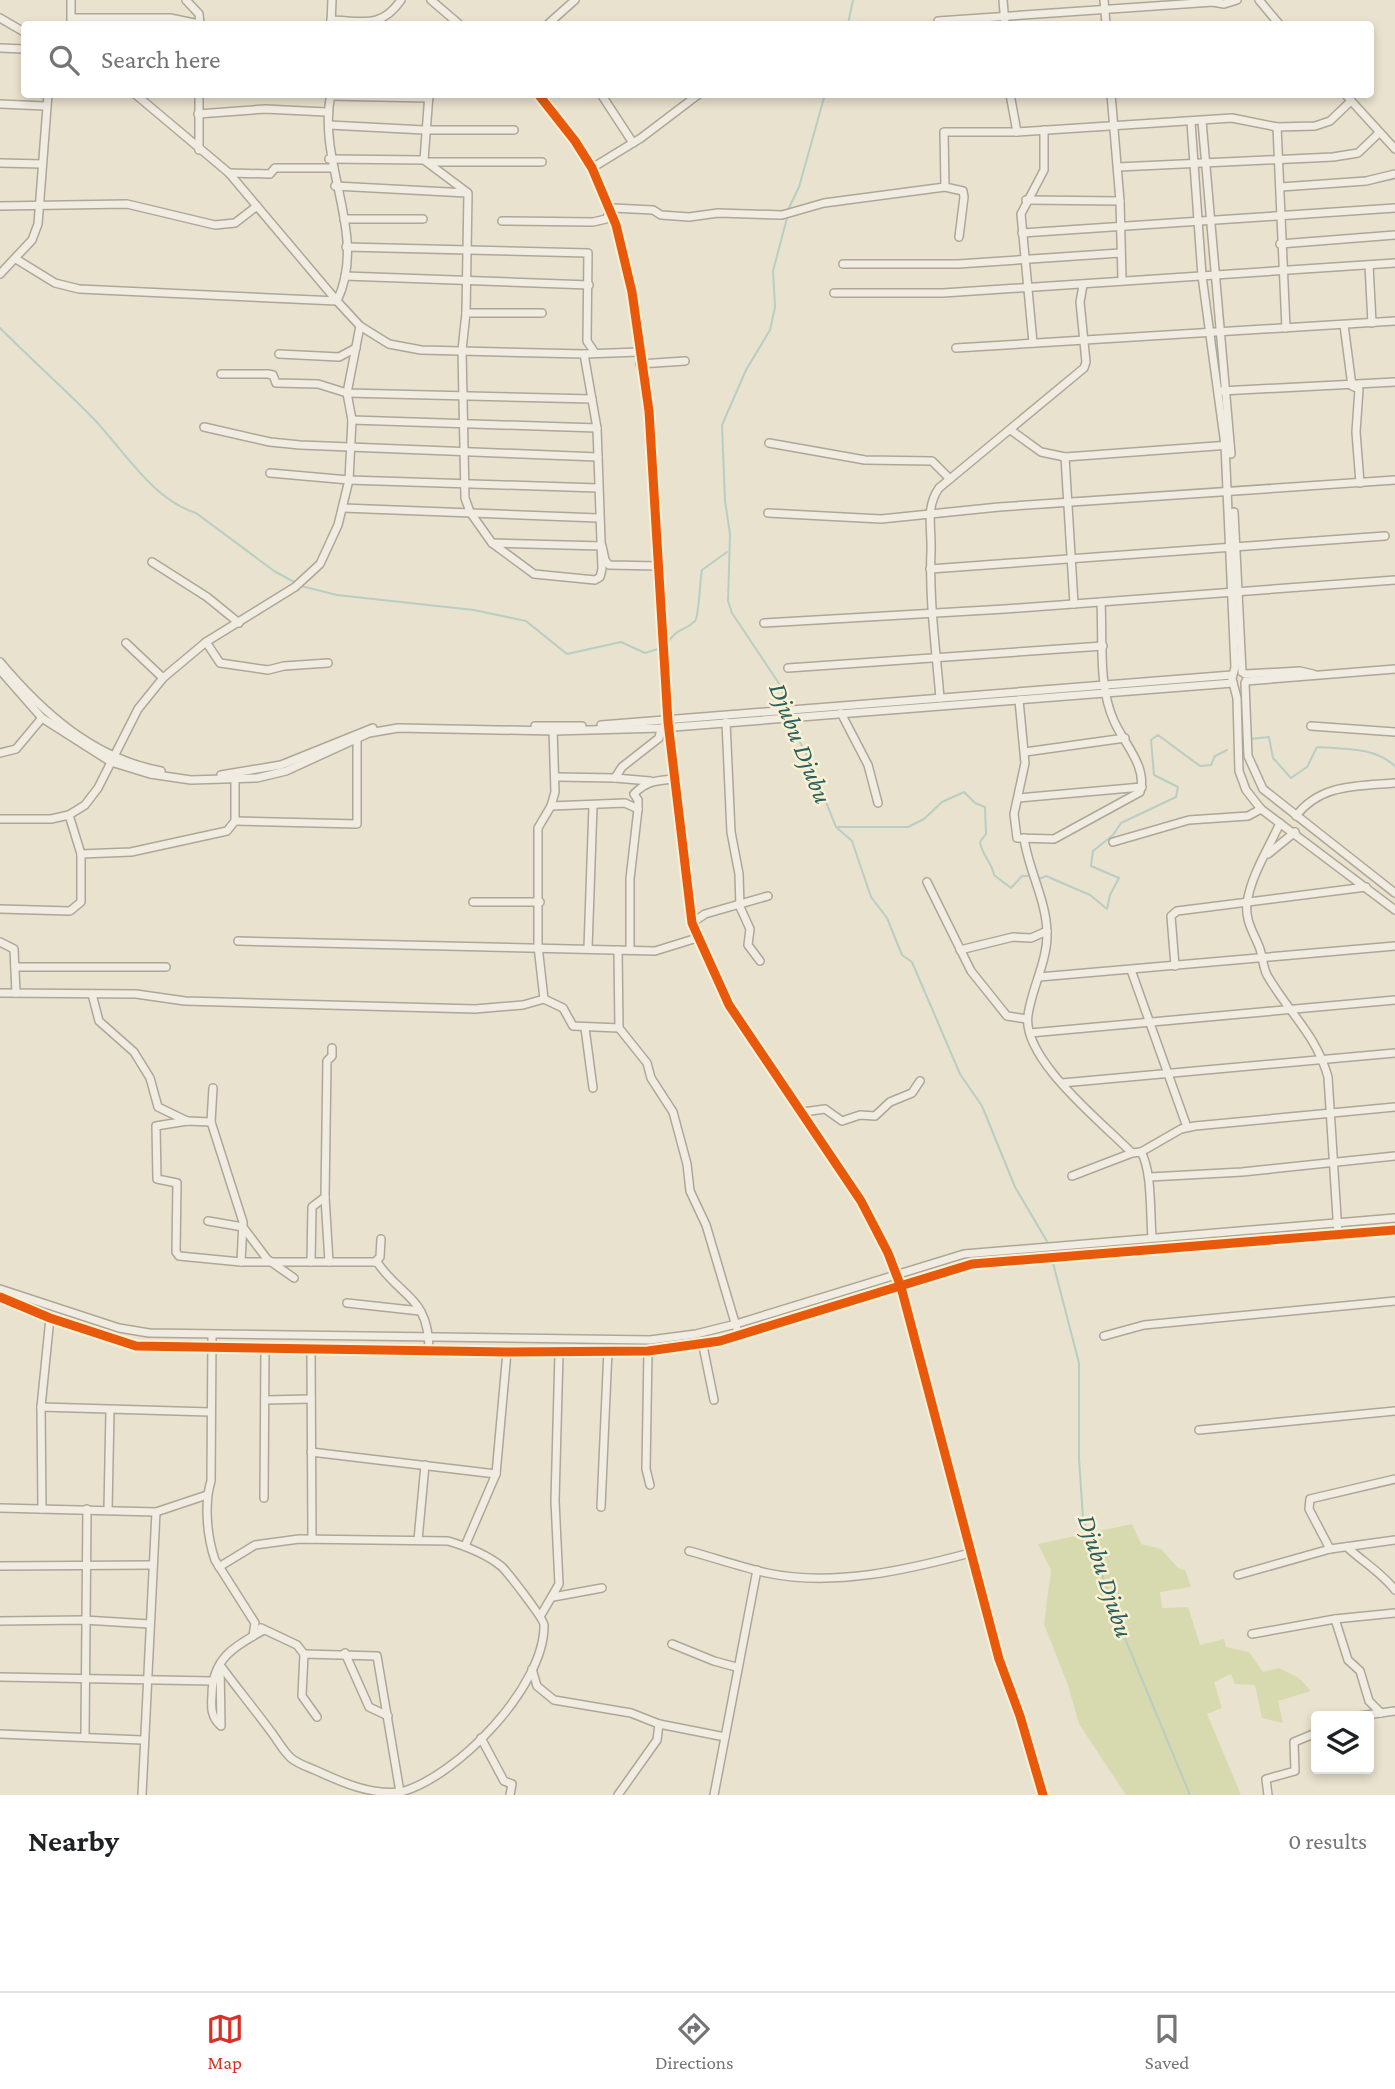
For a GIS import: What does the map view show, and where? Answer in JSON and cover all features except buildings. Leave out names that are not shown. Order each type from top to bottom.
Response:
[{"type":"street","points":[[71,0],[71,21],[170,18],[184,21]]},
{"type":"street","points":[[331,21],[332,0]]},
{"type":"street","points":[[356,21],[381,20],[392,13],[401,0]]},
{"type":"street","points":[[431,0],[456,21]]},
{"type":"street","points":[[551,21],[575,0]]},
{"type":"street","points":[[1003,0],[1005,21]]},
{"type":"street","points":[[938,21],[1104,4],[1224,4],[1237,0]]},
{"type":"street","points":[[1259,0],[1276,21]]},
{"type":"street","points":[[189,1],[199,13],[199,21]]},
{"type":"street","points":[[0,18],[21,30]]},
{"type":"street","points":[[0,48],[21,49]]},
{"type":"street","points":[[0,274],[32,240],[41,207],[47,98]]},
{"type":"street","points":[[140,98],[229,173],[360,326],[396,346],[581,354],[639,352]]},
{"type":"street","points":[[198,98],[199,150]]},
{"type":"street","points":[[330,98],[326,112],[329,125],[329,159],[334,168],[335,186],[344,219],[348,223],[346,281],[337,301]]},
{"type":"street","points":[[429,98],[424,130],[426,161],[468,193]]},
{"type":"street","points":[[541,98],[575,141],[592,168],[611,212],[627,264],[649,411],[670,724],[692,923],[729,1005],[861,1201],[901,1287],[1003,1672],[1020,1716],[1043,1795]]},
{"type":"street","points":[[604,98],[633,143]]},
{"type":"street","points":[[592,168],[633,143],[694,98]]},
{"type":"street","points":[[1011,98],[1017,132]]},
{"type":"street","points":[[1112,98],[1120,201],[1122,279]]},
{"type":"street","points":[[1348,98],[1395,149]]},
{"type":"street","points":[[945,187],[944,132],[1017,132],[1232,118],[1277,127],[1323,124],[1351,101]]},
{"type":"street","points":[[0,104],[45,106]]},
{"type":"street","points":[[198,114],[265,109],[326,112]]},
{"type":"street","points":[[1202,121],[1220,331],[1222,391]]},
{"type":"street","points":[[1191,122],[1202,276],[1222,391],[1228,444],[1236,591],[1241,782],[1261,809],[1395,910]]},
{"type":"street","points":[[329,125],[424,130],[514,130]]},
{"type":"street","points":[[1277,127],[1281,187],[1280,244],[1286,328]]},
{"type":"street","points":[[1033,343],[1021,214],[1044,170],[1044,130]]},
{"type":"street","points":[[1118,167],[1279,160],[1358,153],[1379,134]]},
{"type":"street","points":[[329,159],[542,162]]},
{"type":"street","points":[[0,163],[42,164]]},
{"type":"street","points":[[229,173],[270,174],[275,168],[334,168]]},
{"type":"street","points":[[1281,187],[1366,181],[1395,174]]},
{"type":"street","points":[[335,186],[468,193]]},
{"type":"street","points":[[502,221],[593,222],[606,219],[613,208],[689,217],[718,213],[782,215],[824,203],[945,187],[962,191],[959,237]]},
{"type":"street","points":[[468,193],[466,313],[461,350],[465,396],[465,482],[470,512],[492,543],[540,577],[600,578],[602,546]]},
{"type":"street","points":[[1027,200],[1120,201]]},
{"type":"street","points":[[0,206],[127,204],[215,225],[235,223],[257,206]]},
{"type":"street","points":[[1022,233],[1395,208]]},
{"type":"street","points":[[344,219],[424,219]]},
{"type":"street","points":[[1280,244],[1395,235]]},
{"type":"street","points":[[346,247],[588,253],[587,341],[581,354],[597,428],[598,518],[605,560],[609,565],[658,566]]},
{"type":"street","points":[[842,264],[958,264],[1120,253]]},
{"type":"street","points":[[16,259],[55,283],[79,289],[337,301]]},
{"type":"street","points":[[834,293],[885,295],[1083,285],[1122,279],[1395,263]]},
{"type":"street","points":[[1369,265],[1372,323]]},
{"type":"street","points":[[345,276],[589,285]]},
{"type":"street","points":[[940,706],[931,614],[930,516],[933,496],[950,479],[1079,374],[1086,362],[1080,302],[1083,285]]},
{"type":"street","points":[[466,313],[542,313]]},
{"type":"street","points":[[956,348],[1395,321]]},
{"type":"street","points":[[1344,325],[1352,386]]},
{"type":"street","points":[[0,819],[51,819],[69,815],[85,805],[98,788],[138,709],[163,677],[206,642],[295,587],[320,564],[342,508],[349,480],[352,420],[347,393],[360,326]]},
{"type":"street","points":[[587,341],[595,353]]},
{"type":"street","points":[[279,355],[339,357],[356,348]]},
{"type":"street","points":[[640,364],[685,361]]},
{"type":"street","points":[[221,374],[268,374],[273,375],[276,383],[318,384],[347,393],[592,399]]},
{"type":"street","points":[[1222,391],[1395,382]]},
{"type":"street","points":[[1352,386],[1359,389],[1356,432],[1360,483]]},
{"type":"street","points":[[352,420],[597,428]]},
{"type":"street","points":[[204,427],[270,442],[350,448],[598,457]]},
{"type":"street","points":[[1012,431],[1041,452],[1065,457],[1228,444]]},
{"type":"street","points":[[769,443],[864,460],[932,461],[950,479]]},
{"type":"street","points":[[1065,457],[1074,604]]},
{"type":"street","points":[[270,473],[349,480],[598,488]]},
{"type":"street","points":[[768,513],[881,519],[999,507],[1395,480]]},
{"type":"street","points":[[342,508],[598,518]]},
{"type":"street","points":[[930,569],[1385,536]]},
{"type":"street","points":[[492,543],[602,546]]},
{"type":"street","points":[[152,562],[207,597],[239,623]]},
{"type":"street","points":[[764,623],[931,614],[1395,580]]},
{"type":"street","points":[[1101,602],[1105,688],[1114,720],[1125,738],[1142,787]]},
{"type":"street","points":[[206,642],[220,663],[268,670],[328,663]]},
{"type":"street","points":[[126,643],[163,677]]},
{"type":"street","points":[[788,668],[1103,646]]},
{"type":"street","points":[[0,665],[47,715],[112,759],[173,774],[226,775],[281,765],[357,736],[398,728],[661,727],[940,696],[1239,678],[1320,676],[1395,669]]},
{"type":"street","points":[[0,665],[42,718],[112,759],[170,778],[235,779],[286,771],[357,736]]},
{"type":"street","points":[[1239,678],[1248,756],[1253,774],[1272,798],[1395,893]]},
{"type":"street","points":[[793,713],[841,713],[1019,701],[1105,688]]},
{"type":"street","points":[[1019,701],[1025,752],[1014,823],[1017,838],[1054,839],[1137,795],[1142,787]]},
{"type":"street","points":[[841,713],[868,765],[877,803]]},
{"type":"street","points":[[553,728],[726,722],[779,714]]},
{"type":"street","points":[[0,752],[16,749],[42,718]]},
{"type":"street","points":[[726,722],[731,832],[739,874],[740,907],[750,929],[748,946],[760,961]]},
{"type":"street","points":[[1311,726],[1395,732]]},
{"type":"street","points":[[615,778],[622,767],[659,738],[661,727]]},
{"type":"street","points":[[544,999],[538,946],[538,828],[551,806],[557,777],[553,728]]},
{"type":"street","points":[[235,821],[357,824],[357,736]]},
{"type":"street","points":[[1025,752],[1125,738]]},
{"type":"street","points":[[557,777],[651,781],[676,779]]},
{"type":"street","points":[[81,854],[131,852],[227,831],[235,821],[235,779]]},
{"type":"street","points":[[630,950],[630,878],[638,809],[638,800],[634,794],[651,781]]},
{"type":"street","points":[[1296,817],[1308,801],[1318,795],[1339,789],[1395,783]]},
{"type":"street","points":[[1018,798],[1142,787]]},
{"type":"street","points":[[551,806],[625,803],[638,809]]},
{"type":"street","points":[[588,948],[593,806]]},
{"type":"street","points":[[1113,842],[1189,820],[1248,816],[1261,809]]},
{"type":"street","points":[[0,909],[70,911],[78,907],[81,902],[81,854],[69,815]]},
{"type":"street","points":[[1280,823],[1254,877],[1247,904],[1248,920],[1266,974],[1316,1042],[1323,1059],[1331,1112],[1338,1233]]},
{"type":"street","points":[[1265,856],[1295,832]]},
{"type":"street","points":[[1024,838],[1047,931],[1039,977],[1027,1019],[1030,1033],[1041,1059],[1062,1083],[1136,1152],[1150,1177],[1147,1186],[1153,1237]]},
{"type":"street","points":[[927,882],[980,986],[1000,1010],[1013,1019],[1027,1019]]},
{"type":"street","points":[[1175,966],[1173,913],[1366,887]]},
{"type":"street","points":[[692,923],[705,914],[740,907],[768,897]]},
{"type":"street","points":[[473,902],[540,902]]},
{"type":"street","points":[[960,950],[1013,937],[1031,938],[1047,931]]},
{"type":"street","points":[[238,940],[655,951],[697,938]]},
{"type":"street","points":[[0,942],[14,948],[16,993]]},
{"type":"street","points":[[1039,977],[1262,960],[1395,946]]},
{"type":"street","points":[[618,950],[618,1028],[647,1063],[651,1079],[673,1112],[687,1164],[690,1191],[706,1225],[740,1336]]},
{"type":"street","points":[[15,967],[166,967]]},
{"type":"street","points":[[1131,970],[1187,1127]]},
{"type":"street","points":[[0,993],[136,994],[185,1001],[475,1009],[523,1005],[544,999],[563,1008],[573,1026],[618,1028]]},
{"type":"street","points":[[92,994],[99,1021],[115,1039],[134,1052],[150,1078],[158,1107],[187,1121]]},
{"type":"street","points":[[1030,1033],[1395,1000]]},
{"type":"street","points":[[585,1028],[593,1088]]},
{"type":"street","points":[[329,1262],[325,1197],[327,1061],[332,1056],[332,1048]]},
{"type":"street","points":[[1062,1083],[1395,1053]]},
{"type":"street","points":[[803,1112],[825,1109],[842,1121],[860,1115],[875,1116],[886,1104],[912,1093],[920,1082]]},
{"type":"street","points":[[212,1088],[211,1122],[223,1166],[238,1197],[243,1227],[241,1262]]},
{"type":"street","points":[[1072,1176],[1136,1152],[1187,1127],[1395,1107]]},
{"type":"street","points":[[211,1122],[158,1124],[155,1129],[157,1179],[177,1183],[176,1252],[183,1258],[241,1262],[374,1263],[395,1279],[421,1311],[429,1324],[429,1351]]},
{"type":"street","points":[[1150,1177],[1334,1164],[1395,1156]]},
{"type":"street","points":[[311,1262],[312,1206],[325,1197]]},
{"type":"street","points":[[0,1289],[134,1332],[212,1336],[650,1340],[696,1334],[736,1324],[964,1254],[1395,1218]]},
{"type":"street","points":[[208,1221],[243,1227],[270,1261],[294,1278]]},
{"type":"street","points":[[0,1297],[50,1318],[136,1346],[559,1353],[648,1351],[703,1346],[972,1264],[1395,1230]]},
{"type":"street","points":[[374,1263],[380,1257],[381,1239]]},
{"type":"street","points":[[1054,1246],[1055,1258]]},
{"type":"street","points":[[1104,1336],[1144,1325],[1395,1301]]},
{"type":"street","points":[[347,1303],[421,1311]]},
{"type":"street","points":[[42,1509],[41,1408],[50,1318]]},
{"type":"street","points":[[212,1336],[211,1481],[206,1495],[213,1555],[255,1623],[297,1645],[304,1654],[302,1696],[317,1717]]},
{"type":"street","points":[[703,1346],[714,1400]]},
{"type":"street","points":[[264,1498],[265,1348]]},
{"type":"street","points":[[311,1349],[312,1539]]},
{"type":"street","points":[[601,1507],[608,1350]]},
{"type":"street","points":[[648,1351],[646,1469],[650,1485]]},
{"type":"street","points":[[465,1546],[496,1474],[507,1352]]},
{"type":"street","points":[[541,1615],[559,1584],[555,1501],[559,1353]]},
{"type":"street","points":[[265,1400],[312,1399]]},
{"type":"street","points":[[41,1408],[210,1412]]},
{"type":"street","points":[[108,1509],[110,1411]]},
{"type":"street","points":[[1199,1430],[1395,1411]]},
{"type":"street","points":[[311,1452],[496,1474]]},
{"type":"street","points":[[418,1540],[425,1465]]},
{"type":"street","points":[[1330,1549],[1309,1509],[1310,1499],[1395,1479]]},
{"type":"street","points":[[0,1508],[156,1511],[206,1495]]},
{"type":"street","points":[[85,1735],[87,1509]]},
{"type":"street","points":[[142,1795],[142,1740],[156,1511]]},
{"type":"street","points":[[219,1567],[255,1545],[312,1539],[448,1541],[465,1546],[503,1567],[512,1582],[541,1615],[544,1624],[532,1668],[512,1706],[481,1738],[432,1777],[400,1792],[378,1795],[360,1791],[292,1759],[220,1665],[222,1726],[211,1710],[212,1681],[218,1663],[264,1630]]},
{"type":"street","points":[[1238,1575],[1330,1549],[1395,1540]]},
{"type":"street","points":[[1347,1547],[1368,1567],[1386,1578],[1395,1590]]},
{"type":"street","points":[[689,1551],[757,1570],[804,1576],[847,1576],[916,1568],[970,1553]]},
{"type":"street","points":[[0,1566],[151,1565]]},
{"type":"street","points":[[714,1795],[736,1667],[757,1570]]},
{"type":"street","points":[[553,1597],[602,1588]]},
{"type":"street","points":[[1252,1634],[1335,1619],[1395,1613]]},
{"type":"street","points":[[1335,1619],[1348,1660],[1360,1671],[1370,1701],[1381,1713]]},
{"type":"street","points":[[0,1621],[84,1620],[149,1624]]},
{"type":"street","points":[[253,1636],[255,1623]]},
{"type":"street","points":[[672,1644],[736,1667]]},
{"type":"street","points":[[304,1654],[345,1653],[377,1656],[400,1792]]},
{"type":"street","points":[[345,1653],[369,1707],[388,1716]]},
{"type":"street","points":[[532,1668],[537,1686],[554,1700],[631,1713],[659,1724],[725,1737]]},
{"type":"street","points":[[0,1677],[212,1681]]},
{"type":"street","points":[[1374,1714],[1395,1711]]},
{"type":"street","points":[[618,1795],[657,1740],[659,1724]]},
{"type":"street","points":[[0,1734],[85,1735],[142,1740]]},
{"type":"street","points":[[1268,1795],[1266,1779],[1295,1771],[1294,1742],[1311,1735]]},
{"type":"street","points":[[481,1738],[504,1781],[512,1784],[510,1795]]},
{"type":"green space","points":[[1132,1524],[1141,1544],[1161,1549],[1178,1568],[1185,1570],[1191,1587],[1160,1592],[1162,1608],[1188,1607],[1200,1645],[1224,1639],[1226,1647],[1249,1652],[1263,1672],[1279,1668],[1299,1678],[1311,1691],[1278,1701],[1283,1723],[1262,1718],[1255,1685],[1235,1684],[1231,1674],[1214,1682],[1222,1708],[1207,1714],[1241,1795],[1126,1795],[1079,1724],[1068,1685],[1044,1624],[1051,1570],[1038,1544]]},
{"type":"waterway","name":"Djubu Djubu","points":[[849,21],[853,0]]},
{"type":"waterway","name":"Djubu Djubu","points":[[787,212],[799,187],[824,98]]},
{"type":"waterway","name":"Djubu Djubu","points":[[786,708],[782,688],[732,613],[728,601],[730,534],[725,501],[722,425],[746,370],[770,330],[775,307],[773,271],[787,218]]},
{"type":"waterway","points":[[0,328],[90,415],[151,484],[180,506],[196,513],[274,571],[296,583]]},
{"type":"waterway","points":[[666,646],[673,635],[695,621],[702,570],[727,552]]},
{"type":"waterway","points":[[301,586],[337,595],[474,610],[526,621],[567,654],[621,642],[645,653],[661,648]]},
{"type":"waterway","name":"Djubu Djubu","points":[[788,720],[808,757],[836,827],[852,841],[871,897],[887,918],[902,955],[912,962],[960,1074],[982,1106],[1015,1187],[1048,1243]]},
{"type":"waterway","points":[[1039,879],[1046,876],[1090,895],[1107,909],[1110,895],[1119,878],[1091,866],[1093,851],[1113,835],[1121,823],[1176,797],[1178,787],[1154,775],[1151,740],[1158,735],[1200,766],[1211,765],[1215,756],[1227,750]]},
{"type":"waterway","points":[[1250,739],[1269,737],[1273,758],[1291,778],[1307,767],[1317,747],[1368,752],[1395,766]]},
{"type":"waterway","points":[[838,827],[908,827],[924,819],[942,802],[964,792],[975,803],[985,807],[986,834],[980,842],[994,875],[1011,888],[1022,876],[1031,876]]},
{"type":"waterway","name":"Djubu Djubu","points":[[1053,1263],[1079,1363],[1079,1459],[1083,1518],[1117,1619],[1190,1795]]},
{"type":"cycle path","points":[[541,98],[575,141],[592,168],[616,225],[632,292],[649,411],[668,722],[692,923],[729,1005],[861,1201],[888,1253],[901,1287],[999,1659],[1020,1716],[1043,1795]]},
{"type":"cycle path","points":[[0,1297],[50,1318],[136,1346],[507,1352],[648,1351],[720,1341],[972,1264],[1395,1230]]}]
